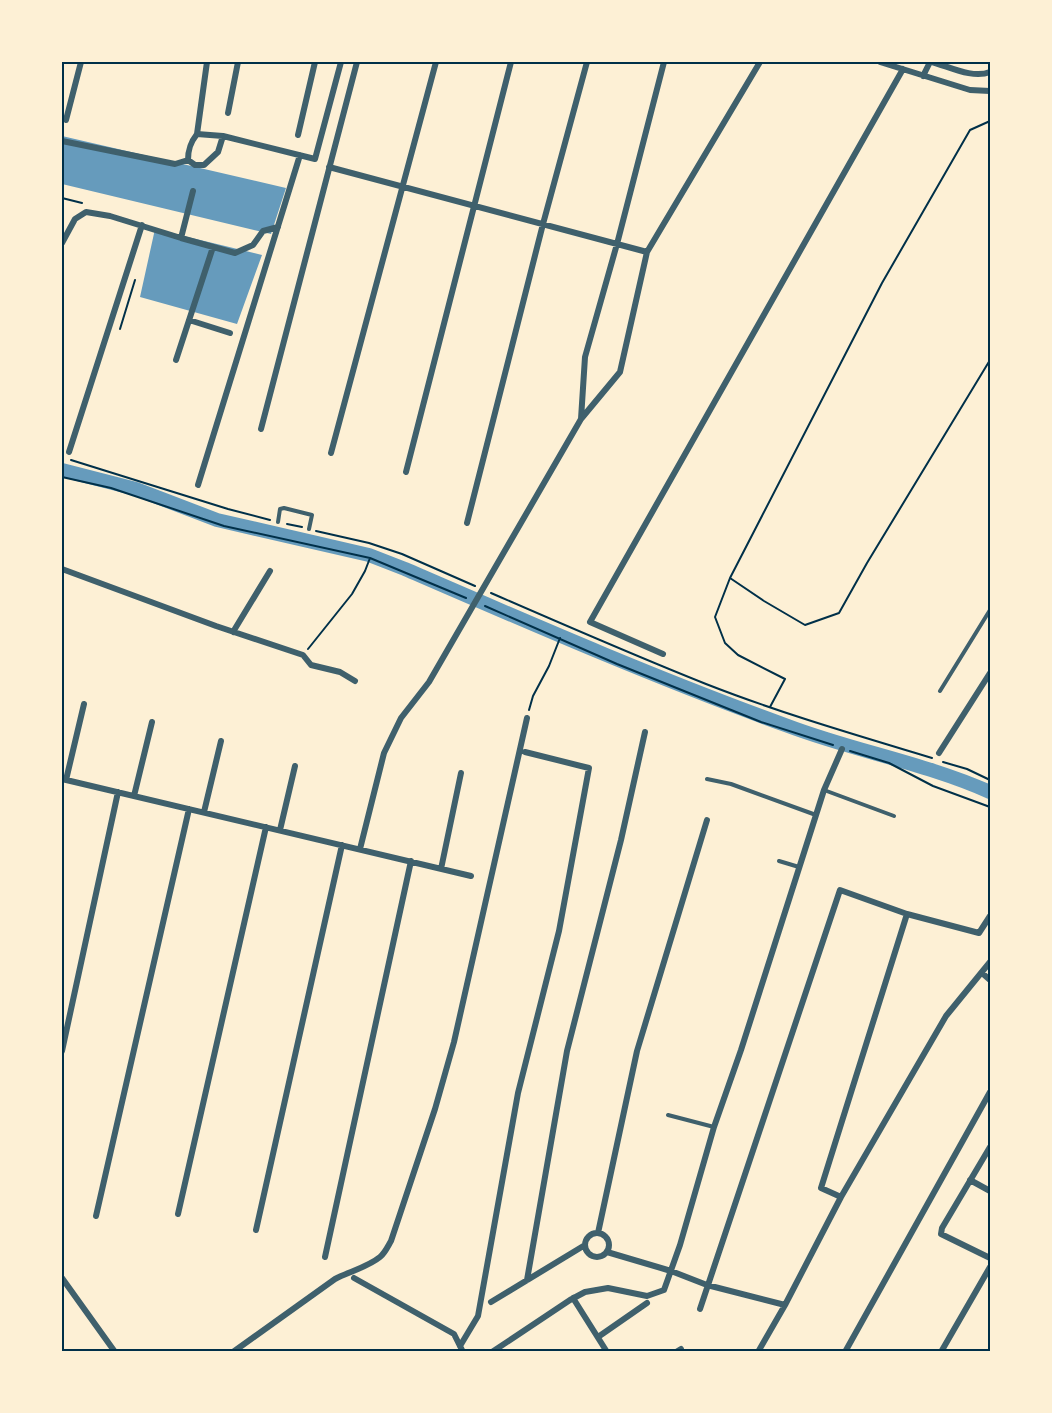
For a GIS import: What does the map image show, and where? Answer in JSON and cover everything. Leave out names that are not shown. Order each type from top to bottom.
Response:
[{"type":"street","points":[[66,120],[81,62]]},
{"type":"street","points":[[188,160],[191,141],[197,134],[207,62]]},
{"type":"street","points":[[228,113],[238,62]]},
{"type":"street","points":[[298,135],[315,62]]},
{"type":"street","points":[[197,134],[223,136],[315,159],[340,62]]},
{"type":"street","points":[[261,429],[357,62]]},
{"type":"street","points":[[331,453],[436,62]]},
{"type":"street","points":[[406,472],[511,62]]},
{"type":"street","points":[[467,523],[587,62]]},
{"type":"street","points":[[581,419],[585,357],[664,62]]},
{"type":"street","points":[[360,849],[384,753],[401,718],[429,682],[581,419],[621,372],[647,252],[760,62]]},
{"type":"street","points":[[880,62],[970,90],[990,91]]},
{"type":"street","points":[[924,76],[931,62],[982,75],[990,72]]},
{"type":"street","points":[[663,654],[590,622],[903,69]]},
{"type":"street","points":[[188,160],[195,165],[204,165],[218,152],[223,136]]},
{"type":"street","points":[[62,141],[175,164],[188,160]]},
{"type":"street","points":[[198,485],[300,155]]},
{"type":"street","points":[[329,167],[647,252]]},
{"type":"street","points":[[181,238],[193,191]]},
{"type":"street","points":[[62,243],[75,219],[86,212],[110,216],[235,253],[253,245],[263,231],[278,227]]},
{"type":"street","points":[[69,452],[142,225]]},
{"type":"street","points":[[176,360],[213,247]]},
{"type":"street","points":[[189,320],[230,333]]},
{"type":"street","points":[[62,568],[233,632],[303,655],[311,664],[340,672],[355,681]]},
{"type":"street","points":[[233,632],[270,571]]},
{"type":"street","points":[[939,753],[990,673]]},
{"type":"street","points":[[84,704],[64,779],[471,876]]},
{"type":"street","points":[[233,1352],[334,1279],[366,1266],[382,1256],[391,1241],[435,1108],[454,1042],[527,718]]},
{"type":"street","points":[[134,796],[152,722]]},
{"type":"street","points":[[527,1280],[567,1051],[621,840],[645,732]]},
{"type":"street","points":[[204,812],[220,741]]},
{"type":"street","points":[[492,1352],[585,1292],[608,1288],[647,1296],[664,1290],[714,1127],[825,790],[842,748]]},
{"type":"street","points":[[462,1349],[478,1316],[518,1093],[559,931],[589,768],[525,752]]},
{"type":"street","points":[[279,830],[295,766]]},
{"type":"street","points":[[441,869],[461,773]]},
{"type":"street","points":[[62,1051],[118,792]]},
{"type":"street","points":[[96,1216],[189,809]]},
{"type":"street","points":[[598,1233],[637,1051],[707,820]]},
{"type":"street","points":[[178,1214],[266,827]]},
{"type":"street","points":[[256,1230],[342,845]]},
{"type":"street","points":[[325,1257],[411,861]]},
{"type":"street","points":[[700,1309],[840,890],[907,914],[979,933],[990,916]]},
{"type":"street","points":[[841,1197],[821,1188],[907,914]]},
{"type":"street","points":[[758,1352],[841,1197],[946,1016],[990,962]]},
{"type":"street","points":[[982,972],[990,980]]},
{"type":"street","points":[[845,1352],[990,1092]]},
{"type":"street","points":[[990,1147],[942,1228],[941,1234],[990,1258]]},
{"type":"street","points":[[970,1180],[990,1191]]},
{"type":"street","points":[[598,1233],[605,1236],[609,1242],[607,1252],[595,1257],[588,1253],[585,1245],[590,1234],[598,1233]]},
{"type":"street","points":[[491,1302],[585,1245]]},
{"type":"street","points":[[607,1252],[671,1271],[707,1285],[785,1305]]},
{"type":"street","points":[[941,1352],[990,1267]]},
{"type":"street","points":[[62,1278],[115,1352]]},
{"type":"street","points":[[354,1278],[454,1335],[462,1349]]},
{"type":"street","points":[[573,1298],[608,1352]]},
{"type":"street","points":[[598,1337],[647,1303]]},
{"type":"lane","points":[[278,522],[280,509],[284,508],[312,515],[309,529]]},
{"type":"lane","points":[[940,691],[990,610]]},
{"type":"lane","points":[[707,779],[731,784],[817,815]]},
{"type":"lane","points":[[825,790],[894,816]]},
{"type":"lane","points":[[779,861],[800,867]]},
{"type":"lane","points":[[668,1115],[714,1127]]},
{"type":"path","points":[[770,707],[785,679],[738,655],[725,643],[715,617],[730,578],[882,283],[970,130],[990,121]]},
{"type":"path","points":[[730,578],[805,625],[839,613],[990,360]]},
{"type":"path","points":[[68,460],[228,509],[369,543],[402,554],[480,588]]},
{"type":"path","points":[[62,477],[111,488],[224,526],[370,558],[474,602]]},
{"type":"path","points":[[303,655],[352,594],[370,558]]},
{"type":"path","points":[[491,593],[707,684],[848,733],[967,770],[990,780]]},
{"type":"path","points":[[485,606],[617,664],[761,722],[889,763],[933,786],[990,807]]},
{"type":"path","points":[[527,718],[533,696],[549,666],[560,638]]},
{"type":"water","points":[[62,136],[286,188],[271,234],[62,184]]},
{"type":"water","points":[[155,229],[262,255],[237,324],[140,297]]},
{"type":"waterway","points":[[62,470],[136,489],[217,520],[369,555],[739,708],[813,735],[940,773],[990,792]]}]
